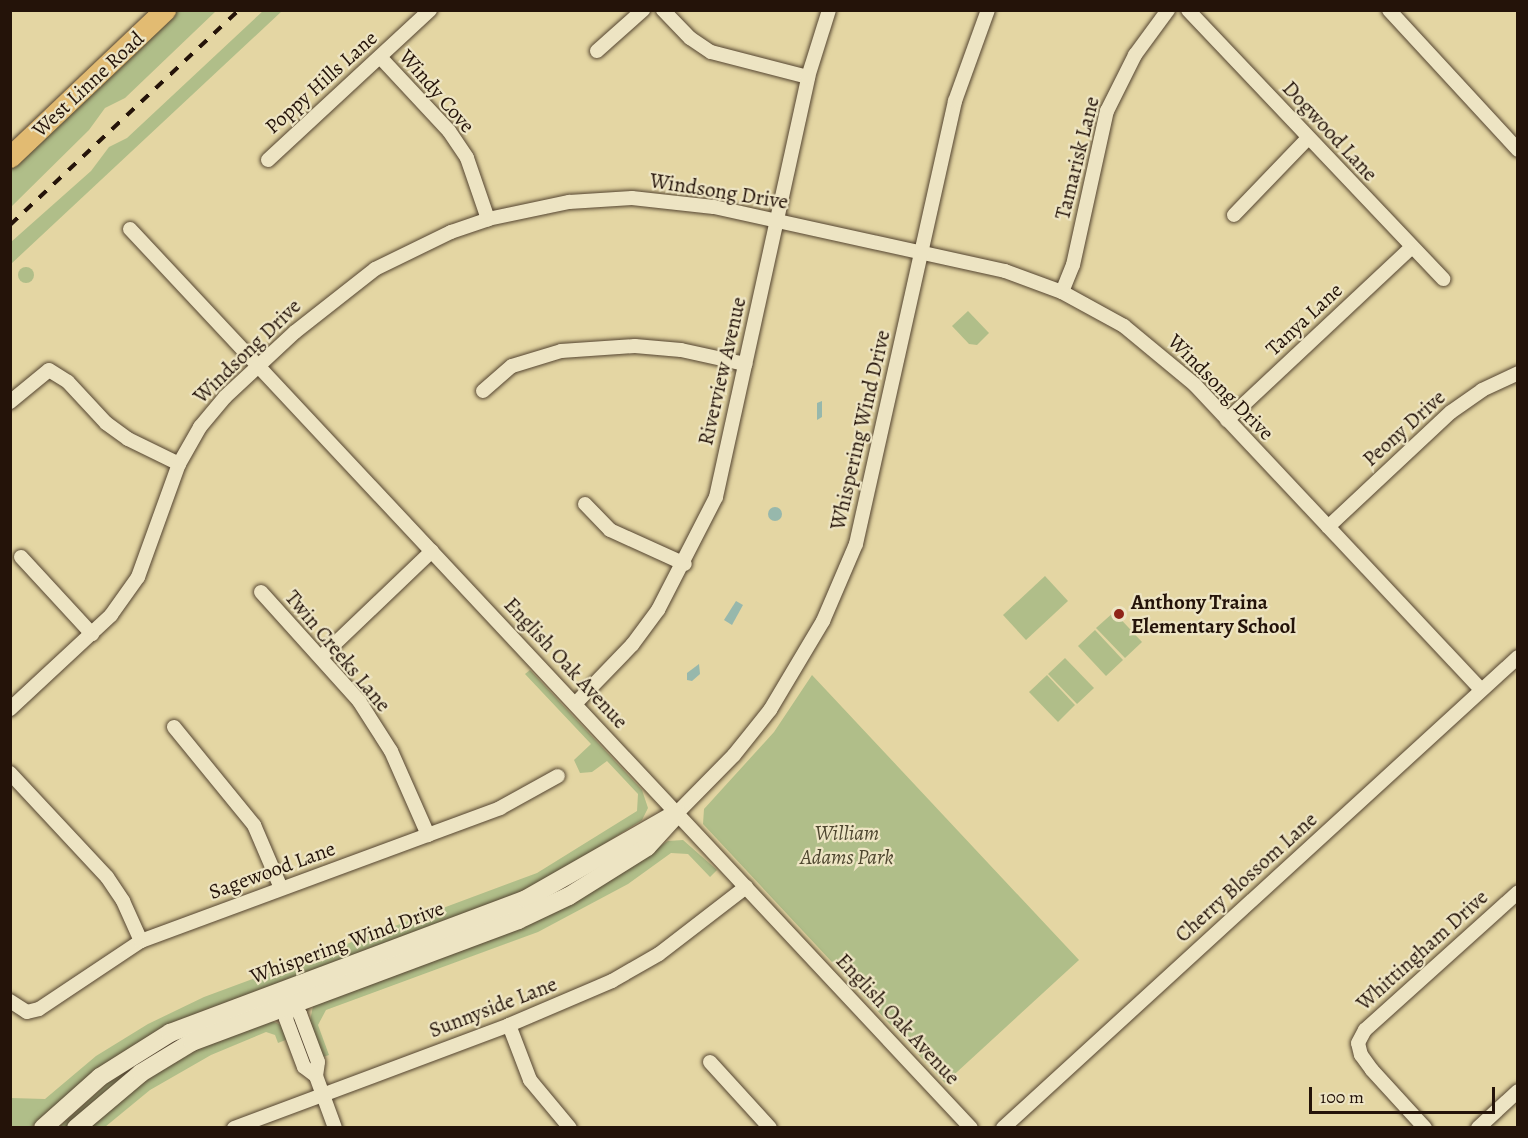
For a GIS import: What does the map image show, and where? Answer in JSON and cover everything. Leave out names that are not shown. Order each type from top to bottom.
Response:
[{"type":"main road","name":"West Linne Road","points":[[10,157],[165,10]]},
{"type":"street","name":"Poppy Hills Lane","points":[[268,160],[430,10]]},
{"type":"street","points":[[597,51],[643,10]]},
{"type":"street","points":[[663,10],[690,38],[711,52],[808,77]]},
{"type":"street","name":"Riverview Avenue","points":[[576,703],[632,645],[658,610],[685,564],[716,497],[808,77],[829,10]]},
{"type":"street","name":"Whispering Wind Drive","points":[[43,1128],[100,1077],[156,1040],[287,996],[526,899],[677,813],[761,723],[823,621],[865,515],[924,253],[955,101],[988,10]]},
{"type":"street","name":"Tamarisk Lane","points":[[1062,292],[1073,265],[1107,111],[1134,55],[1168,10]]},
{"type":"street","name":"Dogwood Lane","points":[[1188,10],[1410,249],[1443,279]]},
{"type":"street","points":[[1389,10],[1518,150]]},
{"type":"street","name":"Windy Cove","points":[[380,57],[449,131],[467,158],[488,219]]},
{"type":"street","points":[[1234,215],[1308,138]]},
{"type":"street","name":"Windsong Drive","points":[[10,709],[111,615],[138,577],[179,464],[200,427],[258,366],[375,269],[488,219],[569,202],[632,198],[714,207],[1005,271],[1062,292],[1124,326],[1170,361],[1481,690]]},
{"type":"street","name":"English Oak Avenue","points":[[130,229],[576,703],[971,1128]]},
{"type":"street","name":"Tanya Lane","points":[[1227,420],[1410,249]]},
{"type":"street","points":[[483,391],[497,376],[524,362],[561,351],[612,346],[681,350],[745,364]]},
{"type":"street","points":[[10,402],[49,370],[68,382],[106,423],[128,439],[179,464]]},
{"type":"street","name":"Peony Drive","points":[[1328,527],[1451,412],[1482,390],[1518,373]]},
{"type":"street","points":[[585,504],[610,530],[685,564]]},
{"type":"street","points":[[322,656],[432,551]]},
{"type":"street","points":[[21,557],[92,634]]},
{"type":"street","name":"Twin Creeks Lane","points":[[261,592],[322,656],[359,701],[391,751],[428,835]]},
{"type":"street","name":"Cherry Blossom Lane","points":[[1003,1128],[1518,657]]},
{"type":"street","points":[[174,727],[254,825],[281,888]]},
{"type":"street","points":[[10,773],[107,877],[123,901],[141,941]]},
{"type":"street","name":"Sagewood Lane","points":[[10,1001],[27,1012],[39,1009],[141,941],[500,808],[558,776]]},
{"type":"street","name":"Sunnyside Lane","points":[[234,1128],[509,1025],[612,981],[659,954],[746,887]]},
{"type":"street","name":"Whittingham Drive","points":[[1425,1128],[1372,1070],[1361,1055],[1358,1043],[1365,1030],[1518,892]]},
{"type":"street","points":[[287,996],[286,1019],[304,1067],[316,1076],[335,1128]]},
{"type":"street","name":"Whispering Wind Drive","points":[[76,1128],[124,1086],[175,1051],[287,996]]},
{"type":"street","points":[[509,1025],[530,1080],[567,1126]]},
{"type":"street","points":[[710,1062],[770,1128]]},
{"type":"street","points":[[1478,1128],[1518,1091]]},
{"type":"green space","points":[[264,10],[282,11],[11,264],[11,242],[91,171],[109,147],[127,138]]},
{"type":"green space","points":[[175,11],[216,11],[125,98],[105,108],[89,130],[11,207],[11,166]]},
{"type":"green space","points":[[23,267],[29,267],[34,275],[32,281],[23,283],[18,278],[18,272]]},
{"type":"green space","points":[[968,311],[989,333],[977,345],[969,344],[952,326]]},
{"type":"green space","points":[[1045,576],[1068,601],[1026,640],[1003,615]]},
{"type":"green space","points":[[1114,612],[1142,642],[1125,658],[1096,628]]},
{"type":"green space","points":[[1095,630],[1123,660],[1106,676],[1078,646]]},
{"type":"green space","points":[[1065,658],[1094,688],[1077,704],[1048,674]]},
{"type":"green space","points":[[530,670],[642,790],[648,808],[642,820],[547,880],[497,902],[176,1021],[103,1065],[31,1127],[11,1128],[11,1098],[45,1099],[96,1056],[148,1024],[204,997],[537,873],[637,811],[638,794],[607,761],[592,772],[580,773],[574,760],[591,744],[525,674]]},
{"type":"green space","name":"William Adams Park","points":[[812,675],[1079,960],[945,1083],[703,824],[704,809],[774,732]]},
{"type":"green space","points":[[1047,675],[1075,705],[1058,722],[1029,692]]},
{"type":"green space","points":[[683,840],[717,870],[710,877],[688,854],[671,853],[628,884],[538,932],[326,1010],[318,1025],[329,1055],[323,1057],[310,1021],[313,1006],[571,904],[668,841]]},
{"type":"green space","points":[[270,1020],[281,1025],[288,1039],[278,1043],[275,1035],[266,1032],[211,1055],[150,1090],[105,1127],[88,1128],[152,1076],[198,1049]]},
{"type":"green space","points":[[228,1022],[71,1127],[58,1128],[142,1052]]},
{"type":"water","points":[[822,401],[822,417],[817,420],[817,403]]},
{"type":"water","points":[[775,507],[780,509],[782,514],[780,519],[775,521],[770,519],[768,514],[770,509]]},
{"type":"water","points":[[736,601],[743,605],[732,625],[724,620]]},
{"type":"water","points":[[699,664],[700,674],[692,681],[687,680],[687,673]]},
{"type":"railway","points":[[10,225],[239,10]]},
{"type":"place","name":"Anthony Traina Elementary School","points":[[1119,614]]}]
